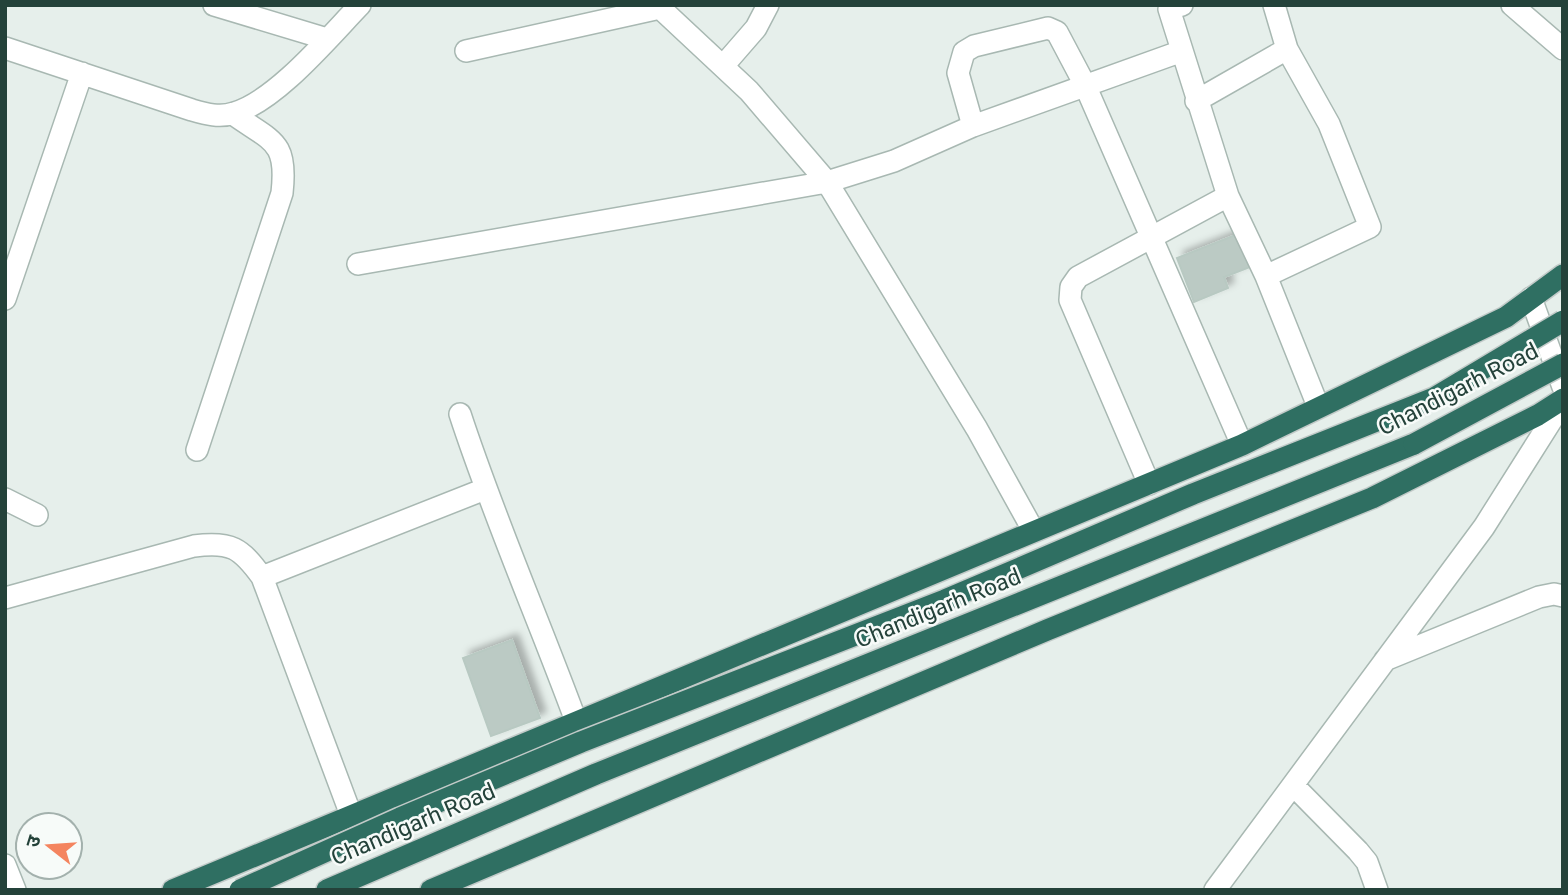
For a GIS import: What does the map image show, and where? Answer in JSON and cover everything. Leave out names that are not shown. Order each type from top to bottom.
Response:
[{"type":"highway","points":[[173,890],[1242,445],[1506,317],[1563,275]]},
{"type":"highway","points":[[240,890],[400,818],[581,742],[944,600],[1193,494],[1434,398],[1563,321]]},
{"type":"highway","name":"Chandigarh Road","points":[[327,890],[596,774],[1414,444],[1563,364]]},
{"type":"highway","points":[[431,890],[459,884],[1047,630],[1372,498],[1563,400]]},
{"type":"street","points":[[214,5],[246,10],[327,38]]},
{"type":"street","points":[[5,48],[192,110],[213,116],[233,114],[262,101],[360,5]]},
{"type":"street","points":[[723,66],[757,28],[768,5]]},
{"type":"street","points":[[1266,276],[1370,227],[1329,124],[1287,49],[1274,5]]},
{"type":"street","points":[[1512,5],[1563,49]]},
{"type":"street","points":[[466,51],[659,6],[749,91],[827,183],[977,429],[1033,530]]},
{"type":"street","points":[[1173,7],[1196,101],[1228,196],[1266,276],[1318,406]]},
{"type":"street","points":[[973,126],[958,73],[964,52],[974,46],[1048,28],[1056,32],[1086,85],[1242,445]]},
{"type":"street","points":[[1196,101],[1287,49]]},
{"type":"street","points":[[358,264],[827,183],[894,161],[973,126],[1182,51]]},
{"type":"street","points":[[5,299],[82,73]]},
{"type":"street","points":[[197,450],[282,193],[285,165],[280,147],[233,114]]},
{"type":"street","points":[[1149,484],[1070,300],[1071,287],[1078,277],[1153,239],[1228,196]]},
{"type":"street","points":[[1531,298],[1563,387]]},
{"type":"street","points":[[1215,890],[1484,527],[1563,400]]},
{"type":"street","points":[[460,414],[485,489],[523,578],[576,721]]},
{"type":"street","points":[[262,577],[485,489]]},
{"type":"street","points":[[5,499],[37,515]]},
{"type":"street","points":[[5,598],[194,546],[217,543],[243,551],[262,577],[351,816]]},
{"type":"street","points":[[1385,660],[1539,597],[1554,594],[1563,596]]},
{"type":"street","points":[[1293,785],[1367,862],[1377,890]]},
{"type":"street","points":[[5,865],[15,890]]},
{"type":"building","points":[[1238,234],[1250,267],[1224,277],[1228,288],[1194,302],[1177,258]]},
{"type":"building","points":[[512,640],[540,718],[491,736],[463,658]]}]
